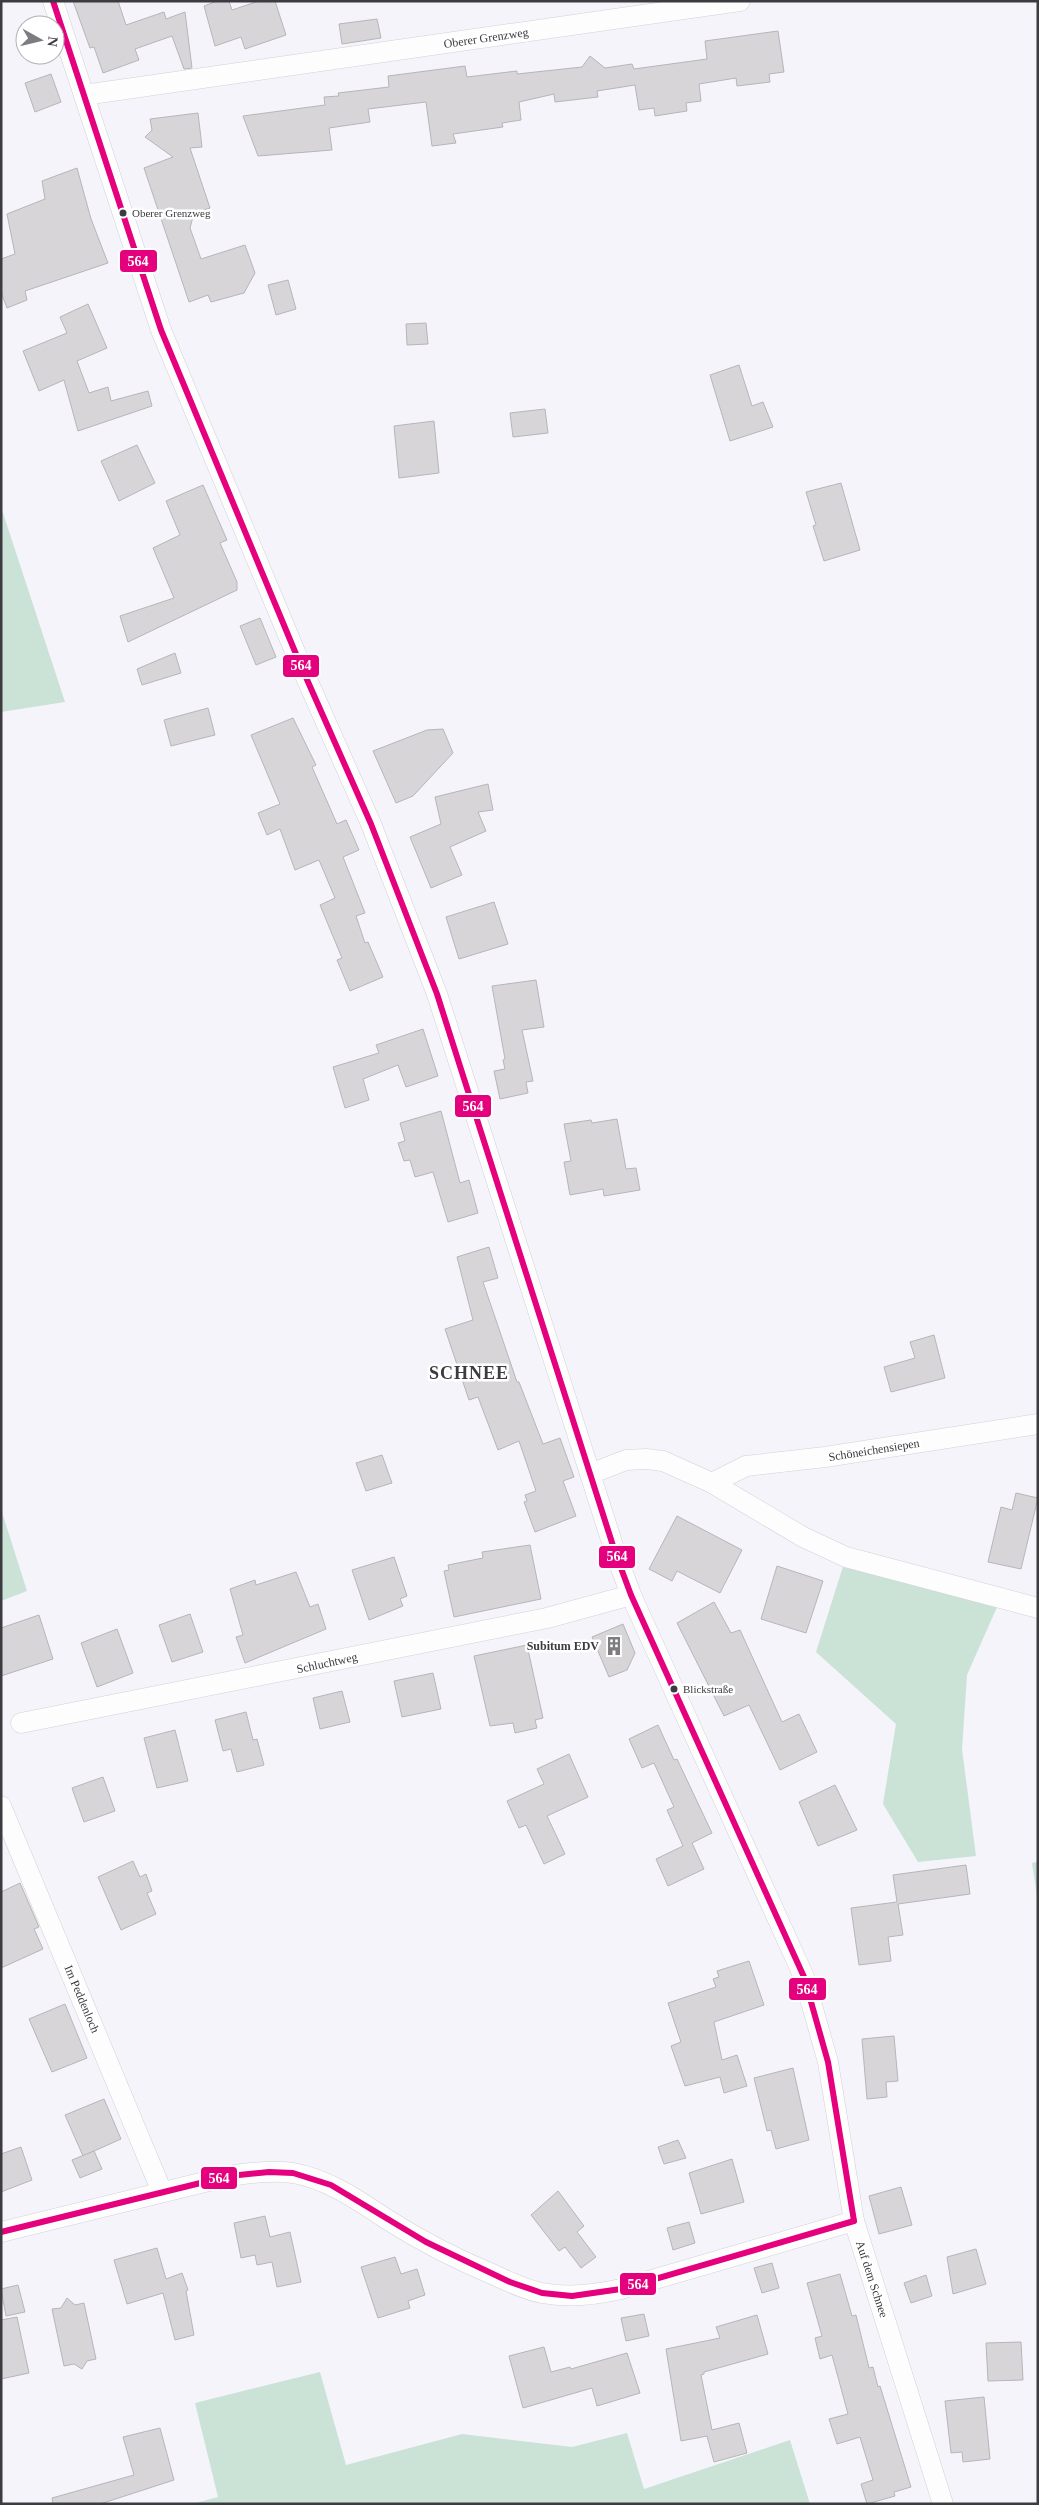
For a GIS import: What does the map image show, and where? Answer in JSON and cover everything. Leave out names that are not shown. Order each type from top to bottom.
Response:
[{"type":"street","name":"Auf dem Schnee","points":[[52,1],[161,330],[301,666],[371,824],[437,994],[630,1595],[804,1977],[828,2062],[854,2221],[944,2504]]},
{"type":"street","name":"Oberer Grenzweg","points":[[84,95],[740,1]]},
{"type":"street","name":"Schöneichensiepen","points":[[712,1483],[746,1466],[825,1457],[1038,1424]]},
{"type":"street","points":[[590,1474],[626,1460],[646,1459],[663,1461],[712,1483],[803,1536],[846,1557],[1038,1608]]},
{"type":"street","name":"Schluchtweg","points":[[21,1723],[546,1618],[630,1595]]},
{"type":"street","name":"Im Peddenloch","points":[[1,1806],[162,2192]]},
{"type":"street","points":[[1,2232],[162,2192],[255,2172],[285,2172],[307,2176],[347,2194],[398,2227],[454,2257],[514,2284],[540,2293],[561,2296],[601,2294],[621,2289],[854,2221]]},
{"type":"green space","points":[[3,513],[65,702],[1,712],[1,514]]},
{"type":"green space","points":[[1,1509],[27,1591],[1,1601]]},
{"type":"green space","points":[[846,1557],[1001,1598],[967,1675],[962,1749],[976,1856],[918,1862],[883,1804],[896,1724],[816,1652]]},
{"type":"green space","points":[[1038,1862],[1038,1902],[1032,1863]]},
{"type":"green space","points":[[320,2372],[346,2465],[462,2434],[572,2447],[627,2433],[644,2489],[790,2440],[810,2504],[192,2504],[218,2497],[195,2403]]},
{"type":"building","points":[[73,1],[118,1],[126,25],[164,12],[166,19],[185,12],[192,68],[184,69],[172,36],[135,49],[139,60],[103,73],[94,47],[90,48]]},
{"type":"building","points":[[217,1],[229,1],[232,10],[259,1],[275,1],[286,35],[245,49],[241,37],[215,46],[204,6]]},
{"type":"building","points":[[377,19],[381,38],[342,44],[339,24]]},
{"type":"building","points":[[778,31],[784,72],[769,74],[770,82],[737,86],[736,78],[699,84],[701,101],[686,103],[687,111],[655,116],[654,108],[639,110],[635,85],[597,91],[598,97],[555,102],[554,94],[519,102],[521,120],[502,123],[503,127],[453,134],[456,143],[432,146],[426,102],[368,109],[370,122],[329,128],[332,150],[258,156],[243,116],[325,105],[324,97],[339,96],[338,93],[389,87],[388,76],[465,66],[467,77],[517,71],[517,74],[582,67],[590,56],[605,68],[632,64],[634,69],[707,59],[705,41]]},
{"type":"building","points":[[51,74],[61,102],[35,112],[25,83]]},
{"type":"building","points":[[198,113],[202,147],[190,148],[210,208],[194,213],[190,228],[201,259],[245,245],[255,273],[244,293],[211,302],[208,295],[189,302],[144,168],[173,157],[145,137],[152,130],[150,119]]},
{"type":"building","points":[[77,168],[91,219],[108,263],[25,291],[27,300],[7,308],[1,292],[1,259],[15,254],[7,214],[45,199],[42,181]]},
{"type":"building","points":[[288,280],[296,309],[276,315],[268,285]]},
{"type":"building","points":[[88,304],[107,348],[77,361],[89,393],[108,387],[111,401],[148,391],[152,406],[78,431],[64,380],[39,391],[23,351],[67,333],[60,317]]},
{"type":"building","points":[[426,323],[428,344],[407,345],[406,324]]},
{"type":"building","points":[[739,365],[752,406],[763,402],[773,427],[730,441],[710,375]]},
{"type":"building","points":[[545,409],[548,433],[513,437],[510,413]]},
{"type":"building","points":[[434,421],[439,473],[399,478],[394,426]]},
{"type":"building","points":[[137,445],[155,483],[119,501],[101,461]]},
{"type":"building","points":[[841,483],[860,550],[824,561],[813,526],[816,525],[806,492]]},
{"type":"building","points":[[203,485],[227,540],[220,543],[237,582],[237,590],[128,642],[120,616],[174,598],[153,548],[180,535],[166,501]]},
{"type":"building","points":[[260,618],[276,657],[256,665],[240,626]]},
{"type":"building","points":[[175,653],[181,673],[142,685],[137,669]]},
{"type":"building","points":[[208,708],[215,735],[171,746],[164,720]]},
{"type":"building","points":[[293,718],[316,765],[312,767],[337,824],[346,820],[359,850],[343,857],[365,913],[356,916],[365,943],[368,942],[383,977],[350,991],[337,960],[342,958],[320,905],[335,898],[319,860],[295,870],[280,829],[267,835],[258,813],[280,804],[251,735]]},
{"type":"building","points":[[443,729],[453,753],[413,796],[396,803],[373,751],[427,730]]},
{"type":"building","points":[[488,784],[493,810],[478,812],[486,831],[450,847],[462,875],[431,888],[410,837],[441,824],[435,797]]},
{"type":"building","points":[[494,902],[508,944],[459,959],[446,917]]},
{"type":"building","points":[[536,980],[544,1027],[522,1030],[533,1081],[526,1082],[528,1093],[500,1099],[494,1071],[505,1069],[503,1060],[505,1059],[492,986]]},
{"type":"building","points":[[423,1029],[438,1076],[406,1087],[398,1065],[363,1079],[369,1100],[345,1108],[333,1067],[379,1053],[376,1045]]},
{"type":"building","points":[[441,1111],[460,1183],[469,1180],[478,1213],[448,1222],[433,1172],[415,1177],[410,1160],[404,1161],[398,1143],[405,1141],[400,1123]]},
{"type":"building","points":[[617,1119],[626,1169],[636,1168],[640,1190],[604,1196],[603,1189],[570,1195],[564,1162],[571,1161],[564,1124],[591,1120],[592,1123]]},
{"type":"building","points":[[489,1247],[498,1278],[483,1282],[517,1382],[519,1382],[543,1444],[560,1438],[574,1477],[563,1481],[576,1516],[535,1532],[524,1502],[527,1501],[525,1495],[536,1491],[519,1441],[498,1450],[478,1397],[469,1400],[445,1329],[473,1320],[457,1257]]},
{"type":"building","points":[[934,1335],[945,1378],[891,1392],[884,1367],[915,1358],[910,1342]]},
{"type":"building","points":[[382,1455],[392,1483],[366,1491],[356,1463]]},
{"type":"building","points":[[1016,1493],[1038,1498],[1021,1569],[988,1562],[1001,1507],[1012,1510]]},
{"type":"building","points":[[677,1516],[742,1550],[720,1593],[677,1571],[672,1581],[649,1569]]},
{"type":"building","points":[[530,1545],[541,1599],[454,1617],[444,1571],[449,1570],[448,1565],[483,1558],[482,1552]]},
{"type":"building","points":[[394,1557],[407,1596],[400,1599],[403,1606],[369,1620],[352,1570]]},
{"type":"building","points":[[777,1566],[823,1581],[806,1633],[761,1619]]},
{"type":"building","points":[[296,1572],[310,1607],[318,1604],[326,1629],[245,1663],[236,1637],[243,1635],[230,1589],[255,1580],[256,1585]]},
{"type":"building","points":[[714,1602],[731,1633],[740,1630],[782,1722],[799,1714],[817,1752],[780,1770],[749,1705],[724,1716],[677,1623]]},
{"type":"building","points":[[190,1614],[203,1652],[172,1662],[159,1625]]},
{"type":"building","points":[[39,1615],[53,1659],[1,1676],[1,1628]]},
{"type":"building","name":"Subitum EDV","points":[[623,1624],[635,1653],[627,1670],[609,1677],[592,1637]]},
{"type":"building","points":[[117,1629],[133,1673],[97,1687],[81,1643]]},
{"type":"building","points":[[527,1645],[543,1718],[535,1720],[537,1728],[515,1733],[513,1723],[490,1726],[474,1656]]},
{"type":"building","points":[[433,1673],[441,1709],[402,1717],[394,1681]]},
{"type":"building","points":[[342,1691],[350,1722],[320,1729],[313,1698]]},
{"type":"building","points":[[246,1712],[253,1740],[257,1739],[264,1765],[237,1772],[231,1749],[223,1751],[215,1720]]},
{"type":"building","points":[[658,1725],[674,1760],[677,1759],[712,1833],[692,1843],[704,1869],[668,1886],[656,1859],[683,1846],[667,1810],[674,1807],[654,1763],[642,1768],[629,1739]]},
{"type":"building","points":[[175,1730],[188,1781],[157,1788],[144,1738]]},
{"type":"building","points":[[569,1754],[588,1797],[547,1816],[565,1854],[544,1864],[526,1825],[519,1828],[507,1801],[544,1784],[537,1769]]},
{"type":"building","points":[[103,1777],[115,1811],[84,1822],[72,1788]]},
{"type":"building","points":[[835,1785],[857,1830],[818,1846],[799,1802]]},
{"type":"building","points":[[133,1861],[140,1877],[146,1874],[152,1891],[147,1893],[156,1914],[121,1930],[98,1877]]},
{"type":"building","points":[[966,1865],[970,1894],[898,1904],[903,1935],[888,1937],[891,1961],[859,1965],[851,1908],[897,1902],[893,1875]]},
{"type":"building","points":[[20,1883],[39,1927],[34,1929],[43,1949],[1,1968],[1,1892]]},
{"type":"building","points":[[749,1961],[764,2005],[714,2022],[722,2060],[737,2055],[747,2086],[724,2093],[720,2077],[685,2086],[671,2046],[681,2042],[668,2003],[716,1987],[713,1979],[719,1977],[717,1971]]},
{"type":"building","points":[[65,2004],[87,2058],[52,2072],[29,2019]]},
{"type":"building","points":[[894,2036],[898,2081],[886,2082],[887,2097],[867,2099],[862,2039]]},
{"type":"building","points":[[793,2068],[809,2140],[776,2149],[771,2130],[767,2131],[754,2078]]},
{"type":"building","points":[[104,2099],[121,2139],[83,2156],[65,2115]]},
{"type":"building","points":[[678,2140],[686,2158],[664,2164],[658,2147]]},
{"type":"building","points":[[21,2147],[32,2180],[1,2192],[1,2154]]},
{"type":"building","points":[[94,2151],[102,2169],[80,2178],[72,2160]]},
{"type":"building","points":[[732,2159],[744,2202],[701,2214],[689,2173]]},
{"type":"building","points":[[901,2187],[912,2225],[879,2234],[869,2196]]},
{"type":"building","points":[[558,2191],[584,2226],[577,2232],[596,2257],[581,2268],[565,2247],[559,2251],[531,2215]]},
{"type":"building","points":[[265,2216],[270,2237],[290,2232],[301,2282],[277,2287],[272,2262],[257,2265],[255,2255],[241,2258],[234,2223]]},
{"type":"building","points":[[689,2222],[695,2243],[673,2250],[667,2228]]},
{"type":"building","points":[[157,2248],[166,2279],[182,2273],[188,2290],[186,2291],[194,2335],[175,2340],[163,2293],[127,2304],[114,2260]]},
{"type":"building","points":[[976,2249],[986,2284],[953,2294],[947,2257]]},
{"type":"building","points":[[395,2257],[401,2274],[417,2269],[425,2295],[408,2301],[410,2308],[378,2318],[361,2267]]},
{"type":"building","points":[[772,2263],[779,2288],[762,2293],[754,2268]]},
{"type":"building","points":[[840,2274],[852,2316],[856,2315],[869,2368],[873,2367],[878,2387],[880,2386],[911,2487],[894,2492],[895,2496],[867,2504],[861,2484],[873,2480],[860,2437],[837,2444],[829,2419],[848,2414],[832,2355],[820,2359],[815,2338],[822,2336],[807,2283]]},
{"type":"building","points":[[926,2275],[932,2296],[911,2303],[904,2283]]},
{"type":"building","points":[[18,2285],[25,2312],[6,2316],[1,2289]]},
{"type":"building","points":[[67,2298],[75,2305],[84,2303],[96,2359],[87,2361],[82,2369],[74,2364],[64,2366],[52,2309],[61,2308]]},
{"type":"building","points":[[644,2314],[649,2336],[626,2341],[621,2318]]},
{"type":"building","points":[[757,2315],[768,2354],[704,2372],[701,2375],[712,2430],[739,2423],[747,2453],[714,2462],[707,2436],[681,2441],[666,2349],[720,2338],[716,2327]]},
{"type":"building","points":[[17,2317],[29,2373],[1,2379],[1,2320]]},
{"type":"building","points":[[1021,2342],[1023,2380],[988,2381],[986,2343]]},
{"type":"building","points":[[544,2347],[551,2372],[570,2367],[571,2369],[627,2353],[640,2393],[597,2406],[592,2388],[523,2408],[509,2356]]},
{"type":"building","points":[[984,2397],[990,2459],[963,2462],[962,2452],[951,2453],[945,2401]]},
{"type":"building","points":[[160,2428],[174,2480],[100,2504],[53,2504],[52,2498],[134,2475],[123,2437]]},
{"type":"transit line","name":"564","points":[[53,1],[161,330],[301,666],[371,824],[437,994],[615,1552],[631,1595],[804,1977],[828,2062],[854,2221]]},
{"type":"transit line","name":"564","points":[[1,2232],[229,2176],[269,2172],[293,2173],[331,2185],[426,2242],[510,2282],[542,2293],[572,2296],[621,2289],[854,2221]]},
{"type":"place","name":"Oberer Grenzweg","points":[[123,213]]},
{"type":"place","name":"Subitum EDV","points":[[614,1646]]},
{"type":"place","name":"Blickstraße","points":[[674,1689]]},
{"type":"district","name":"SCHNEE","points":[[469,1373]]}]
